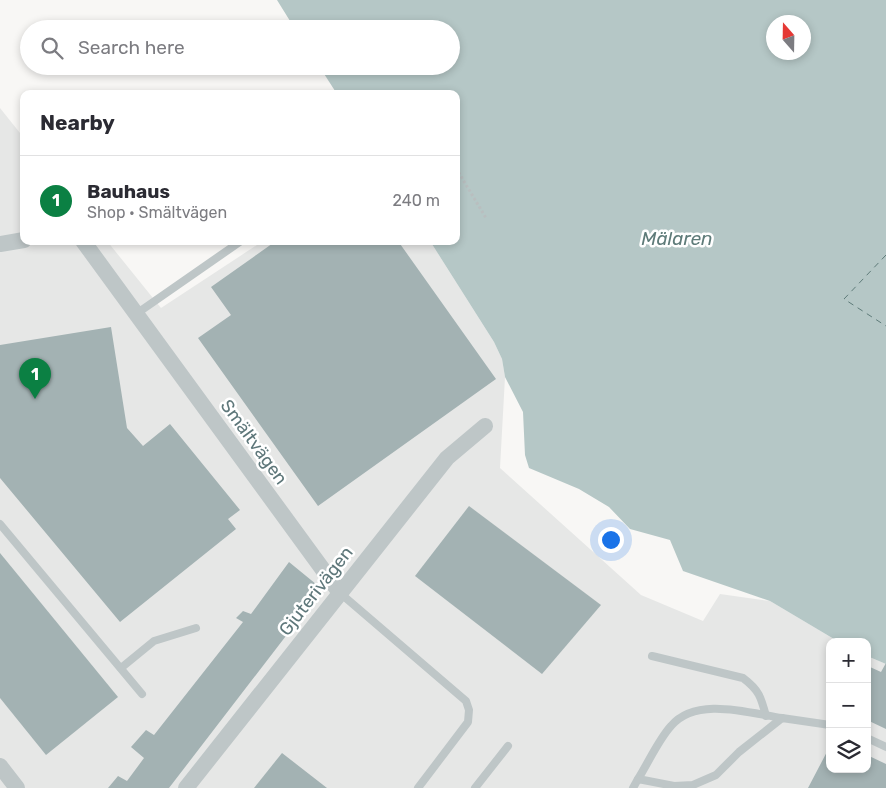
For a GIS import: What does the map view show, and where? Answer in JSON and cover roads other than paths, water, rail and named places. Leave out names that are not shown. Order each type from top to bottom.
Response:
[{"type":"street","points":[[0,244],[20,241]]},
{"type":"street","name":"Smältvägen","points":[[86,245],[340,593]]},
{"type":"street","name":"Gjuterivägen","points":[[186,788],[446,458],[485,426]]},
{"type":"street","points":[[0,766],[17,788]]},
{"type":"lane","points":[[136,314],[235,245]]},
{"type":"lane","points":[[0,524],[142,694]]},
{"type":"lane","points":[[340,593],[466,701],[469,710],[468,722],[418,788]]},
{"type":"lane","points":[[121,668],[154,641],[196,628]]},
{"type":"lane","points":[[652,656],[744,678],[753,685],[760,695],[766,716]]},
{"type":"lane","points":[[632,788],[670,726],[683,715],[698,710],[717,708],[826,724]]},
{"type":"lane","points":[[638,779],[674,786],[693,784],[716,776],[739,752],[782,718]]},
{"type":"lane","points":[[871,740],[886,747]]},
{"type":"lane","points":[[475,788],[508,746]]},
{"type":"water","name":"Mälaren","points":[[277,0],[886,0],[886,664],[871,658],[871,638],[832,638],[770,601],[683,571],[670,540],[630,529],[609,507],[579,489],[529,468],[525,455],[523,412],[505,377],[502,359],[494,342],[433,245],[460,245],[460,90],[334,90],[325,75],[460,75],[460,20],[289,20]]},
{"type":"place","name":"Bauhaus","points":[[35,399]]}]
